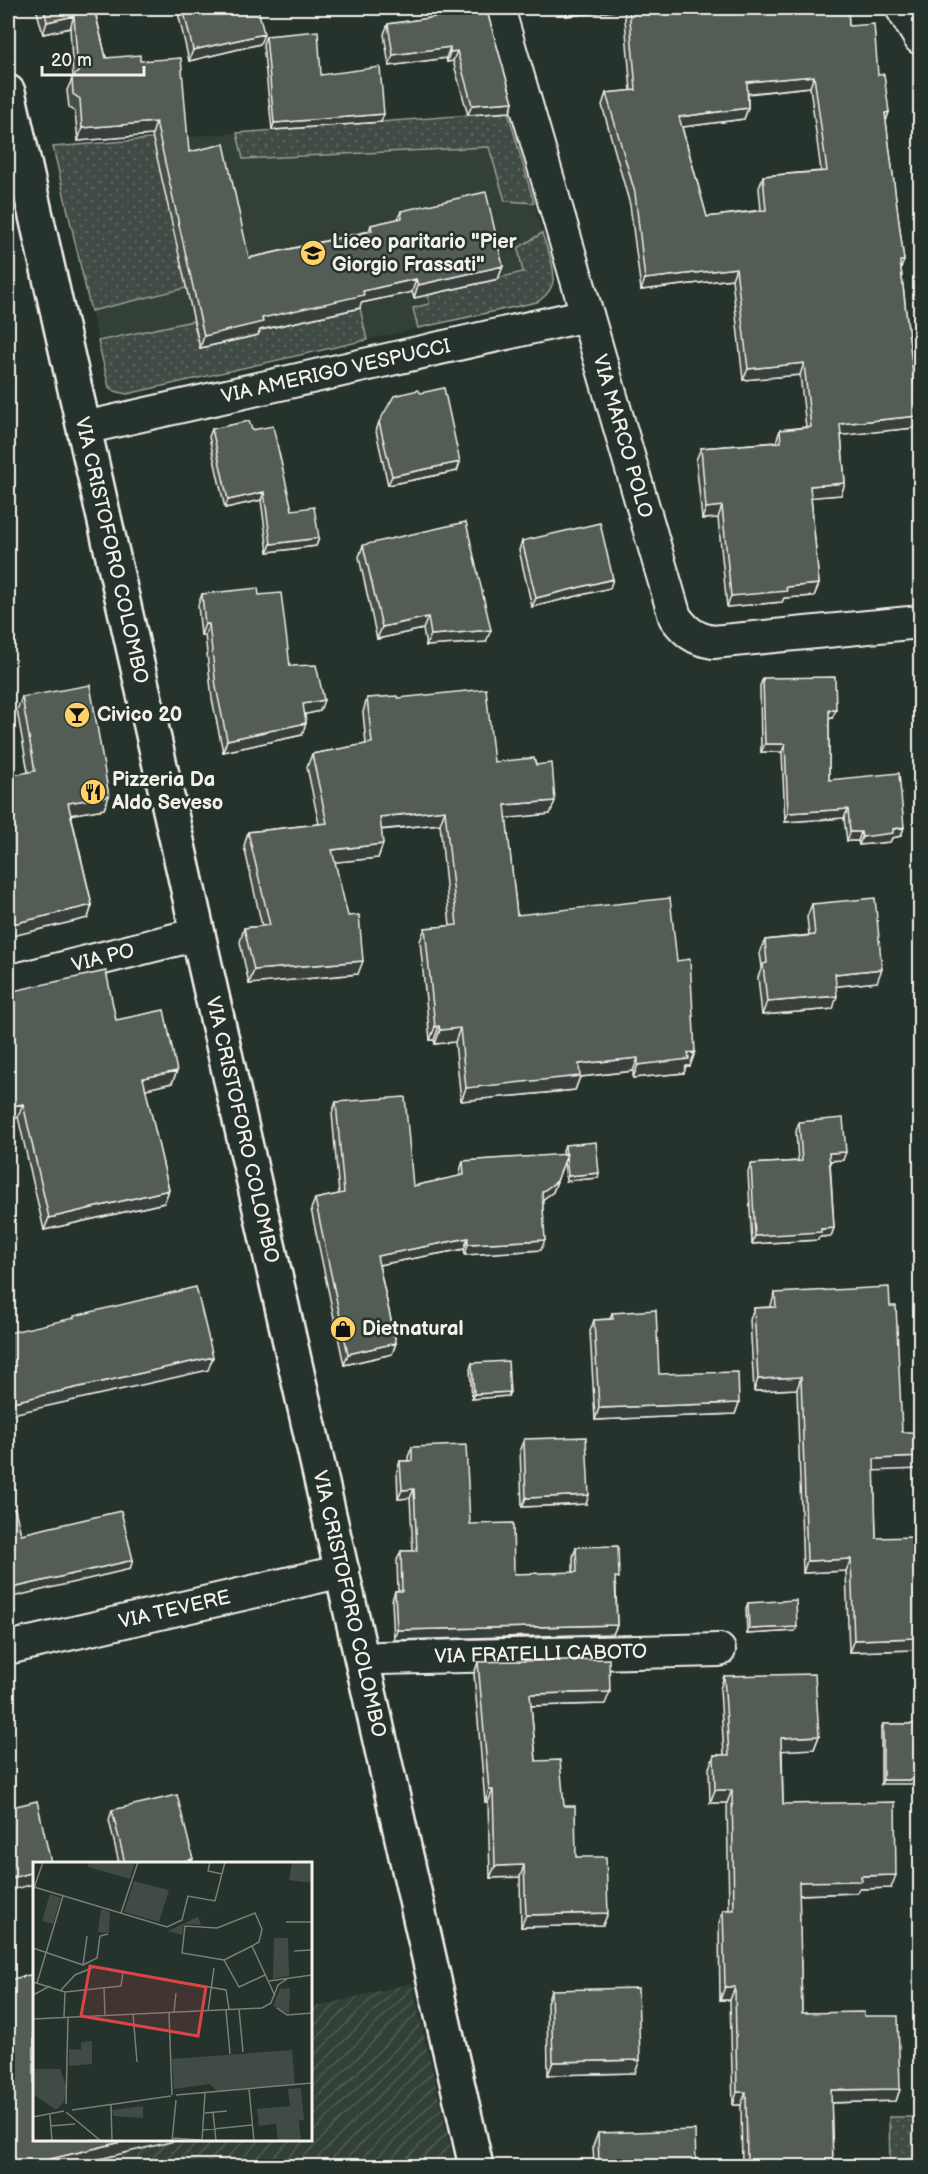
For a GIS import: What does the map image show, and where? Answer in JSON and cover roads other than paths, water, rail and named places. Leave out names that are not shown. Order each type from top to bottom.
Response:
[{"type":"street","name":"VIA MARCO POLO","points":[[498,8],[675,617],[685,631],[699,639],[728,642],[921,622]]},
{"type":"street","points":[[902,8],[921,38]]},
{"type":"street","name":"VIA CRISTOFORO COLOMBO","points":[[8,92],[476,2166]]},
{"type":"street","name":"VIA AMERIGO VESPUCCI","points":[[84,428],[587,315]]},
{"type":"street","name":"VIA PO","points":[[8,982],[198,934]]},
{"type":"street","name":"VIA TEVERE","points":[[8,1648],[343,1571]]},
{"type":"street","name":"VIA FRATELLI CABOTO","points":[[363,1661],[392,1658],[719,1650]]},
{"type":"place","name":"Liceo paritario \"Pier Giorgio Frassati\"","points":[[313,253]]},
{"type":"place","name":"Civico 20","points":[[77,715]]},
{"type":"place","name":"Pizzeria Da Aldo Seveso","points":[[93,792]]},
{"type":"place","name":"Dietnatural","points":[[343,1329]]}]
